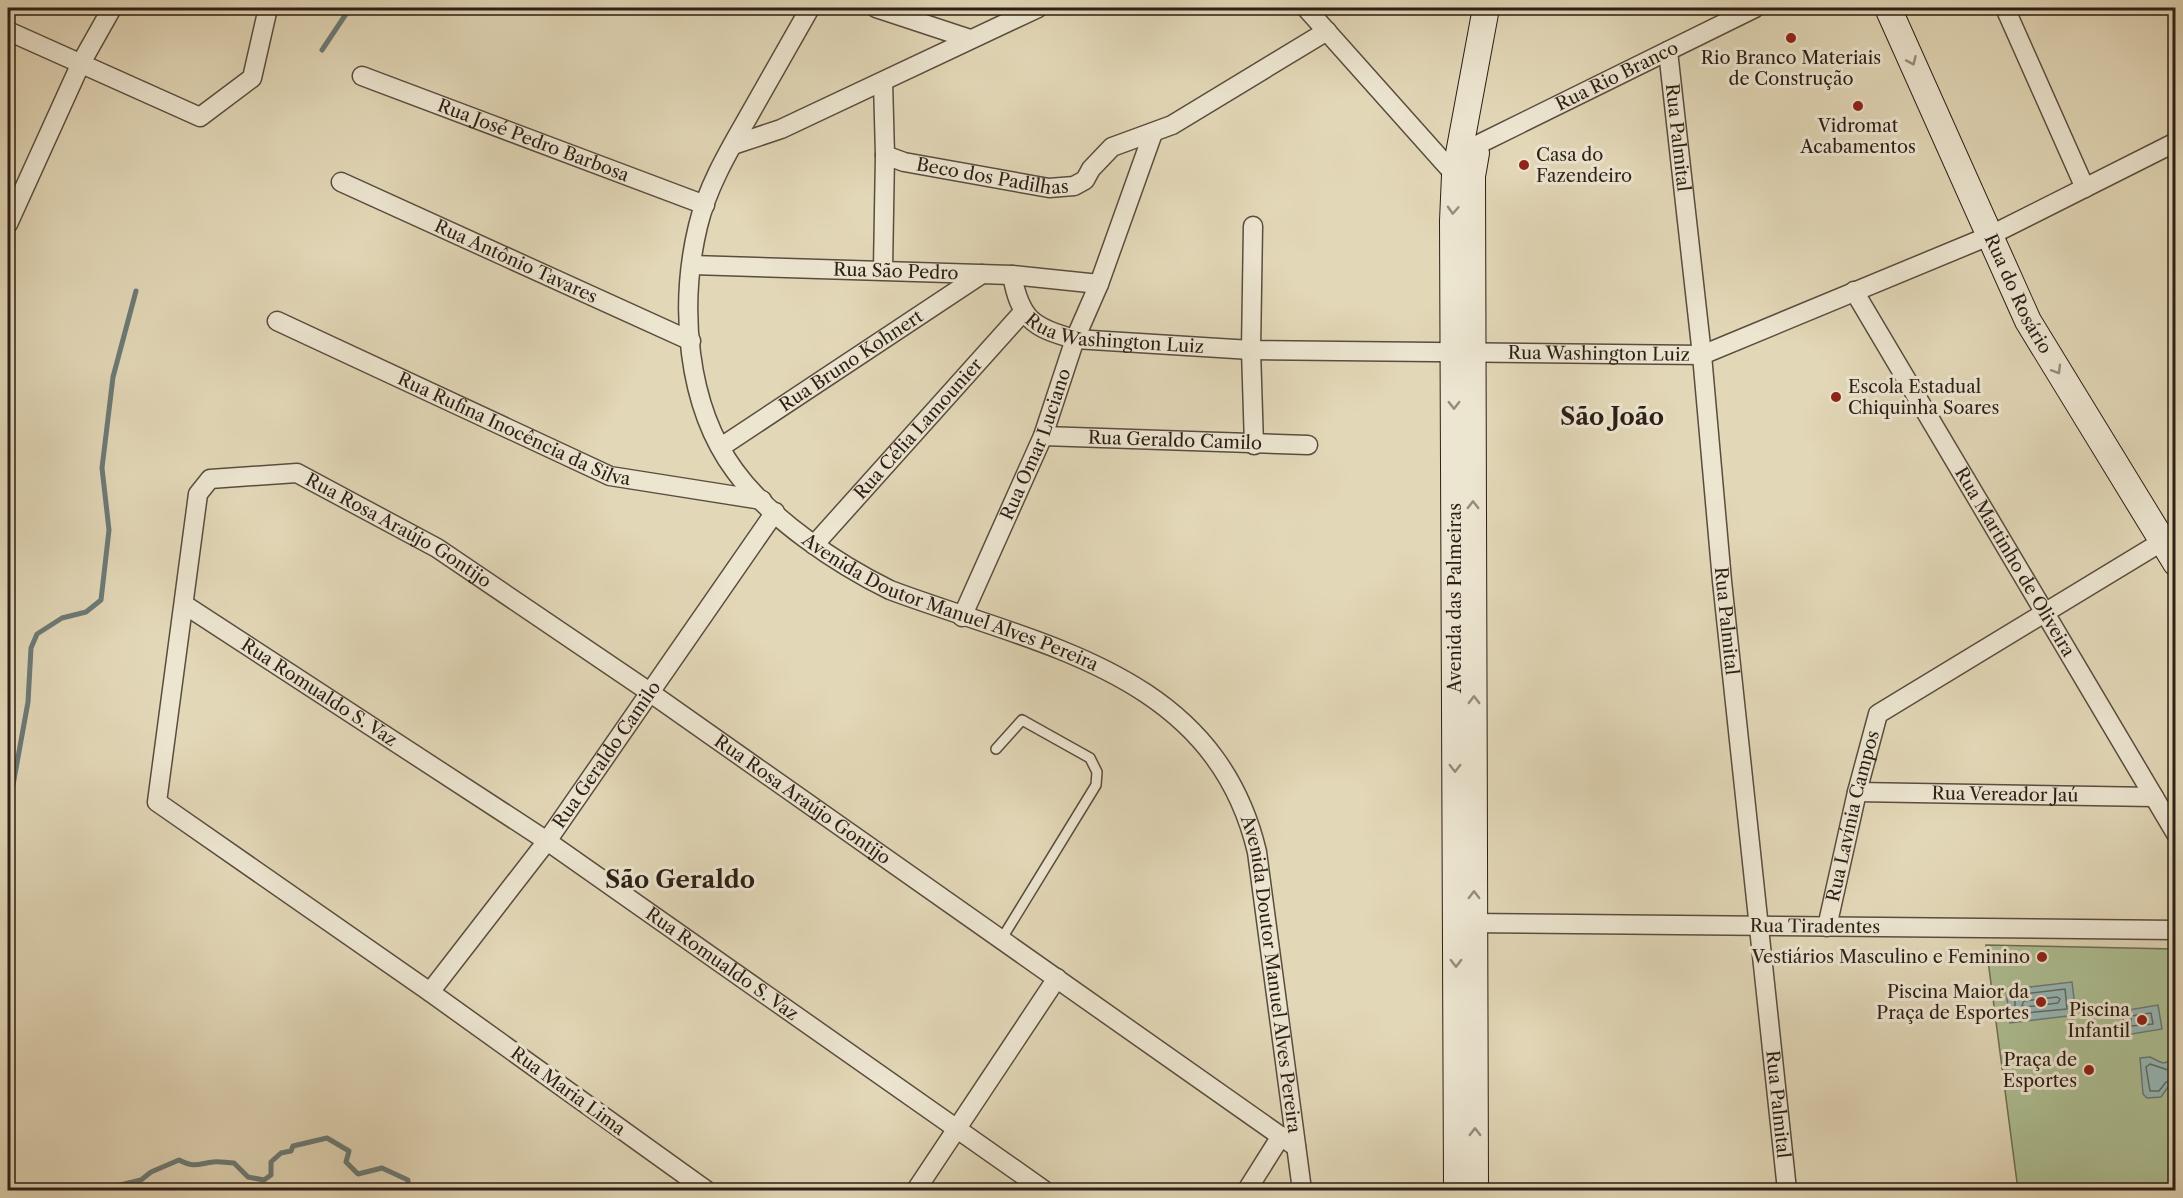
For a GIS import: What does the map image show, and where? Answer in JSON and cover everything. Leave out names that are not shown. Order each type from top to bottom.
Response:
[{"type":"main road","name":"Avenida das Palmeiras","points":[[1457,1191],[1465,923],[1465,735],[1463,353],[1455,175],[1486,8]]},
{"type":"main road","name":"Avenida das Palmeiras","points":[[1463,353],[1472,176],[1501,8]]},
{"type":"main road","name":"Rua do Rosário","points":[[1888,8],[2028,321],[2169,552]]},
{"type":"main road","name":"Avenida das Palmeiras","points":[[1465,923],[1475,1191]]},
{"type":"street","points":[[8,31],[200,117],[252,78],[268,8]]},
{"type":"street","name":"Avenida Doutor Manuel Alves Pereira","points":[[810,8],[733,144],[698,226],[689,292],[691,341],[706,419],[735,471],[769,506],[814,544],[858,574],[890,590],[1080,657],[1109,670],[1139,688],[1188,726],[1211,749],[1250,822],[1257,852],[1302,1191]]},
{"type":"street","points":[[876,8],[970,39]]},
{"type":"street","points":[[733,144],[782,129],[1038,8]]},
{"type":"street","points":[[1306,8],[1455,175]]},
{"type":"street","name":"Rua Rio Branco","points":[[1477,145],[1755,8]]},
{"type":"street","points":[[2006,8],[2085,188]]},
{"type":"street","points":[[8,224],[107,10]]},
{"type":"street","name":"Beco dos Padilhas","points":[[885,155],[904,162],[1062,188],[1074,186],[1085,180],[1091,169],[1112,147],[1172,125],[1327,31]]},
{"type":"street","name":"Rua Palmital","points":[[1668,51],[1702,355],[1722,582],[1757,927],[1775,1066],[1787,1191]]},
{"type":"street","name":"Rua José Pedro Barbosa","points":[[362,76],[705,206]]},
{"type":"street","points":[[882,269],[885,155],[883,82]]},
{"type":"street","name":"Rua Omar Luciano","points":[[962,617],[1043,436],[1075,339],[1099,284],[1153,133]]},
{"type":"street","name":"Rua Washington Luiz","points":[[1012,274],[1017,300],[1023,312],[1050,332],[1075,339],[1251,350],[1702,355],[1989,236],[2175,142]]},
{"type":"street","name":"Rua Antônio Tavares","points":[[341,182],[691,341]]},
{"type":"street","points":[[1253,226],[1251,350],[1254,445]]},
{"type":"street","name":"Rua São Pedro","points":[[693,265],[1012,274],[1099,284]]},
{"type":"street","name":"Rua Bruno Kohnert","points":[[721,447],[982,274]]},
{"type":"street","name":"Rua Martinho de Oliveira","points":[[1854,291],[2175,834]]},
{"type":"street","name":"Rua Célia Lamounier","points":[[814,544],[1023,312]]},
{"type":"street","name":"Rua Rufina Inocência da Silva","points":[[277,321],[610,476],[769,506]]},
{"type":"street","name":"Rua Geraldo Camilo","points":[[1043,436],[1254,445],[1308,445]]},
{"type":"street","name":"Rua Rosa Araújo Gontijo","points":[[185,605],[198,494],[210,479],[297,472],[437,548],[648,692],[1296,1147]]},
{"type":"street","name":"Rua Geraldo Camilo","points":[[430,992],[547,841],[648,692],[769,506]]},
{"type":"street","name":"Rua Lavínia Campos","points":[[1827,927],[1857,792],[1878,714],[2044,613],[2169,552]]},
{"type":"street","name":"Rua Romualdo S. Vaz","points":[[185,605],[547,841],[1044,1191]]},
{"type":"street","name":"Rua Maria Lima","points":[[185,605],[157,802],[430,992],[706,1191]]},
{"type":"street","name":"Rua Vereador Jaú","points":[[1857,792],[2154,798]]},
{"type":"street","name":"Rua Tiradentes","points":[[1465,923],[2175,930]]},
{"type":"street","points":[[916,1191],[1057,978]]},
{"type":"street","points":[[1247,1191],[1281,1136]]},
{"type":"lane","points":[[996,749],[1022,720],[1090,758],[1097,772],[1096,785],[1001,940]]},
{"type":"green space","name":"Praça de Esportes","points":[[1986,945],[2175,949],[2175,1190],[2018,1190]]},
{"type":"water","name":"Piscina Maior da Praça de Esportes","points":[[2072,982],[2076,1015],[2010,1023],[2006,990]]},
{"type":"water","name":"Piscina Infantil","points":[[2158,1005],[2162,1029],[2126,1035],[2122,1011]]},
{"type":"water","points":[[2150,1057],[2163,1063],[2175,1059],[2175,1088],[2168,1087],[2161,1097],[2147,1098],[2143,1094],[2140,1058]]},
{"type":"waterway","points":[[322,50],[350,8]]},
{"type":"waterway","points":[[8,793],[13,785],[28,702],[31,648],[37,634],[62,618],[86,612],[101,600],[109,530],[102,468],[113,377],[136,291]]},
{"type":"waterway","points":[[99,1190],[141,1180],[151,1172],[179,1160],[192,1165],[215,1162],[234,1163],[248,1177],[264,1180],[271,1175],[271,1162],[281,1153],[291,1151],[293,1146],[327,1138],[349,1151],[346,1162],[358,1174],[382,1168],[408,1180],[408,1190]]},
{"type":"place","name":"Rio Branco Materiais de Construção","points":[[1791,38]]},
{"type":"place","name":"Vidromat Acabamentos","points":[[1858,106]]},
{"type":"place","name":"Casa do Fazendeiro","points":[[1524,165]]},
{"type":"place","name":"Escola Estadual Chiquinha Soares","points":[[1836,397]]},
{"type":"place","name":"Vestiários Masculino e Feminino","points":[[2042,957]]},
{"type":"place","name":"Piscina Maior da Praça de Esportes","points":[[2041,1002]]},
{"type":"place","name":"Piscina Infantil","points":[[2142,1020]]},
{"type":"place","name":"Praça de Esportes","points":[[2089,1070]]},
{"type":"district","name":"São João","points":[[1612,416]]},
{"type":"district","name":"São Geraldo","points":[[680,879]]}]
